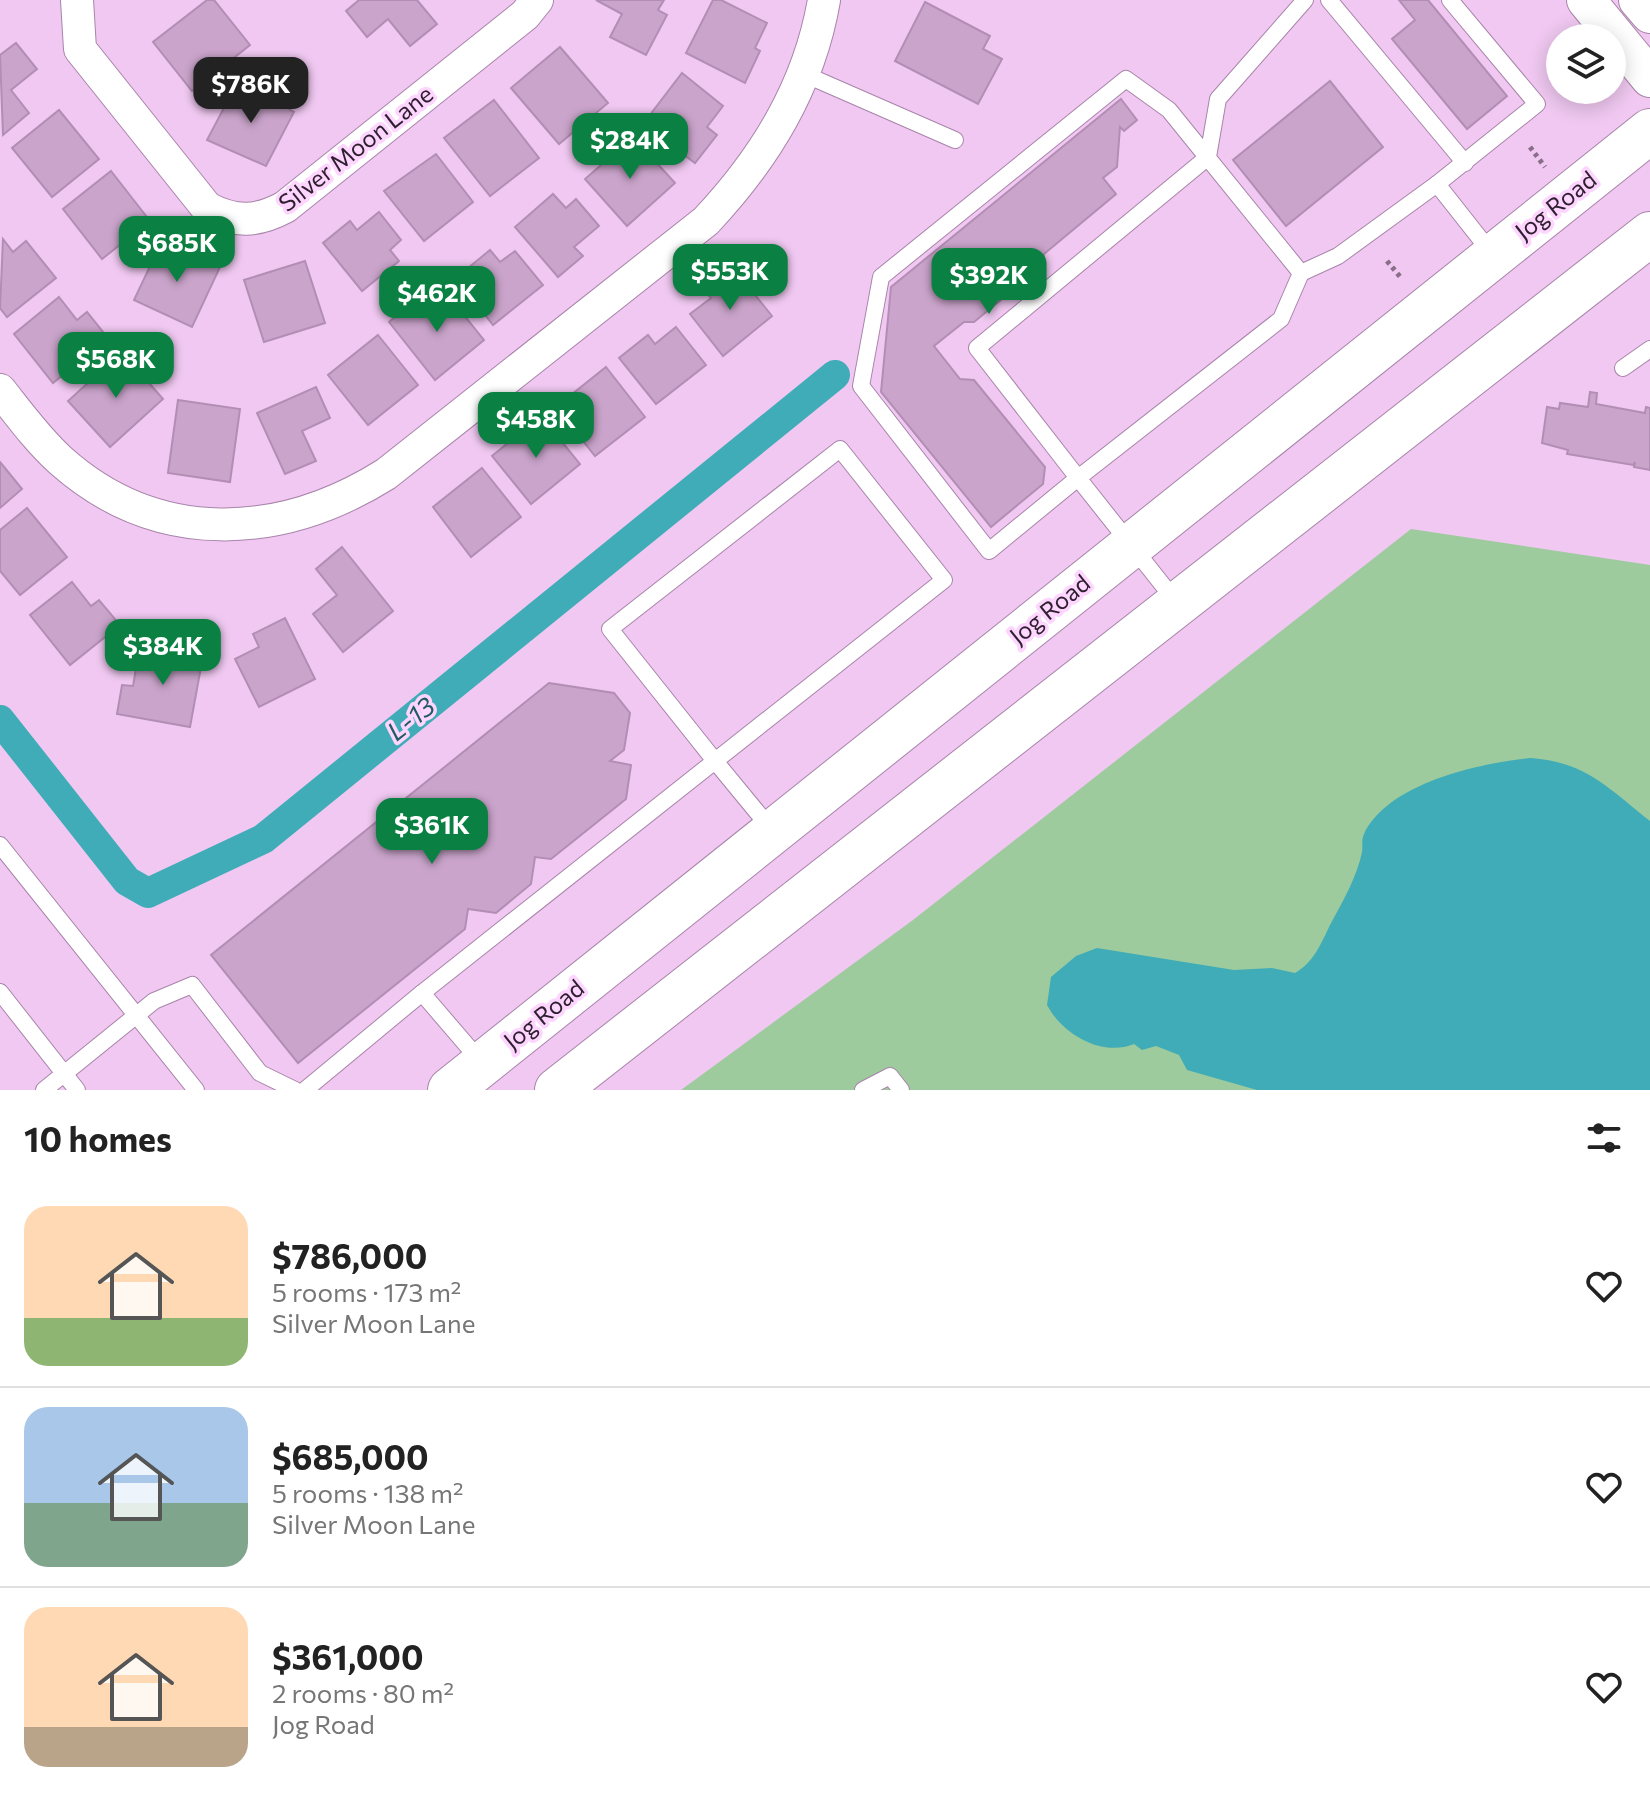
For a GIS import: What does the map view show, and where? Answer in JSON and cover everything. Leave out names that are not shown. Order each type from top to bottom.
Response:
[{"type":"main road","name":"Jog Road","points":[[478,1081],[773,831],[1650,131]]},
{"type":"main road","points":[[557,1090],[1650,234]]},
{"type":"street","name":"Silver Moon Lane","points":[[77,0],[80,49],[207,208],[225,218],[246,221],[266,217],[285,207],[525,15],[537,0]]},
{"type":"street","points":[[0,390],[60,460],[93,485],[130,504],[169,517],[211,524],[252,524],[313,512],[351,496],[386,474],[706,221],[741,184],[769,144],[804,74],[824,0]]},
{"type":"street","points":[[1586,0],[1650,78]]},
{"type":"street","points":[[1638,0],[1650,14]]},
{"type":"lane","points":[[1178,604],[977,348],[1208,157],[1218,99],[1305,0]]},
{"type":"lane","points":[[1329,0],[1465,163]]},
{"type":"lane","points":[[1301,273],[1169,110],[1126,79],[881,277],[861,386],[989,551],[1281,319],[1301,273],[1338,256],[1465,163],[1537,104],[1450,0]]},
{"type":"lane","points":[[804,74],[955,140]]},
{"type":"lane","points":[[1437,184],[1493,255]]},
{"type":"lane","points":[[1623,368],[1650,349]]},
{"type":"lane","points":[[305,1090],[422,993],[715,761],[944,580],[840,449],[610,629],[715,761],[773,831]]},
{"type":"lane","points":[[0,845],[196,1090]]},
{"type":"lane","points":[[44,1090],[154,1001],[192,985],[260,1073],[295,1090]]},
{"type":"lane","points":[[0,992],[77,1090]]},
{"type":"lane","points":[[422,993],[478,1081]]},
{"type":"lane","points":[[863,1090],[890,1076],[901,1090]]},
{"type":"path","points":[[1530,147],[1545,167]]},
{"type":"path","points":[[1387,261],[1402,279]]},
{"type":"shaded area","points":[[1411,529],[1650,565],[1650,1090],[681,1090],[913,920]]},
{"type":"shaded area","points":[[1531,758],[1582,771],[1650,821],[1650,1090],[1257,1090],[1187,1070],[1179,1055],[1156,1046],[1142,1050],[1134,1044],[1109,1048],[1084,1041],[1063,1026],[1047,1005],[1051,977],[1076,956],[1097,948],[1234,970],[1272,968],[1295,973],[1312,958],[1349,890],[1357,871],[1364,834],[1376,816],[1393,801],[1437,779],[1487,765]]},
{"type":"building","points":[[207,0],[214,0],[250,45],[192,91],[153,42]]},
{"type":"building","points":[[359,0],[417,0],[437,24],[410,46],[388,19],[367,37],[346,11]]},
{"type":"building","points":[[596,0],[664,0],[658,10],[667,15],[646,55],[610,37],[622,14]]},
{"type":"building","points":[[713,0],[721,0],[767,23],[755,48],[760,51],[745,83],[686,53]]},
{"type":"building","points":[[1399,0],[1428,0],[1507,96],[1467,129],[1392,39],[1415,20]]},
{"type":"building","points":[[925,2],[990,36],[983,49],[1002,59],[978,104],[895,61]]},
{"type":"building","points":[[16,43],[37,69],[11,90],[29,113],[3,135],[0,55]]},
{"type":"building","points":[[560,47],[608,103],[559,144],[511,88]]},
{"type":"building","points":[[682,73],[723,106],[707,127],[717,135],[695,163],[643,124]]},
{"type":"building","points":[[238,81],[294,112],[266,166],[207,140]]},
{"type":"building","points":[[1330,81],[1383,147],[1286,226],[1233,160]]},
{"type":"building","points":[[1121,99],[1137,120],[1124,131],[1120,127],[1117,167],[1103,178],[1116,194],[1044,254],[1042,267],[1027,266],[1026,279],[974,322],[964,322],[934,346],[960,379],[974,380],[1045,467],[1043,484],[991,527],[881,392],[891,287]]},
{"type":"building","points":[[494,100],[539,158],[490,196],[444,138]]},
{"type":"building","points":[[59,110],[99,159],[52,197],[12,148]]},
{"type":"building","points":[[633,137],[675,183],[627,226],[585,179]]},
{"type":"building","points":[[436,154],[473,202],[424,241],[384,191]]},
{"type":"building","points":[[111,171],[150,221],[102,259],[63,209]]},
{"type":"building","points":[[553,194],[566,208],[576,199],[599,226],[574,247],[583,256],[558,277],[515,227]]},
{"type":"building","points":[[379,212],[401,240],[390,250],[399,261],[362,291],[323,243],[350,221],[357,230]]},
{"type":"building","points":[[3,239],[13,252],[26,241],[56,278],[7,317],[0,308]]},
{"type":"building","points":[[161,243],[220,267],[192,327],[134,300]]},
{"type":"building","points":[[490,250],[500,262],[515,251],[543,285],[493,325],[456,278]]},
{"type":"building","points":[[305,261],[325,323],[264,342],[244,280]]},
{"type":"building","points":[[732,266],[772,316],[723,356],[690,314],[711,298],[703,289]]},
{"type":"building","points":[[447,294],[484,340],[435,380],[389,322],[417,299],[427,311]]},
{"type":"building","points":[[59,297],[77,320],[87,312],[108,338],[53,383],[14,334]]},
{"type":"building","points":[[676,327],[706,365],[656,404],[619,358],[648,335],[655,344]]},
{"type":"building","points":[[378,335],[418,385],[368,425],[328,375]]},
{"type":"building","points":[[122,352],[163,399],[110,447],[68,401]]},
{"type":"building","points":[[606,367],[645,417],[595,456],[556,407]]},
{"type":"building","points":[[316,387],[330,418],[302,431],[316,461],[285,474],[257,413]]},
{"type":"building","points":[[1590,392],[1597,393],[1596,404],[1645,413],[1646,407],[1650,408],[1650,470],[1634,467],[1635,462],[1633,465],[1567,454],[1568,450],[1542,443],[1547,407],[1559,409],[1560,403],[1588,407]]},
{"type":"building","points":[[178,400],[240,409],[230,482],[168,473]]},
{"type":"building","points":[[541,416],[580,464],[531,504],[492,456]]},
{"type":"building","points":[[0,462],[22,489],[0,508]]},
{"type":"building","points":[[482,468],[521,517],[471,557],[433,507]]},
{"type":"building","points":[[27,508],[67,557],[20,595],[0,571],[0,530]]},
{"type":"building","points":[[342,547],[393,611],[343,652],[313,614],[337,595],[316,569]]},
{"type":"building","points":[[72,582],[91,606],[99,600],[120,625],[70,665],[30,615]]},
{"type":"building","points":[[285,618],[315,679],[259,707],[235,659],[259,647],[253,634]]},
{"type":"building","points":[[140,645],[203,656],[190,727],[117,714],[122,685],[133,686]]},
{"type":"building","points":[[549,683],[614,693],[630,713],[624,750],[610,761],[631,765],[626,799],[551,859],[535,857],[531,884],[496,913],[468,909],[465,929],[298,1063],[211,955]]},
{"type":"waterway","name":"L-13","points":[[0,720],[127,881],[148,893],[263,839],[835,375]]}]
